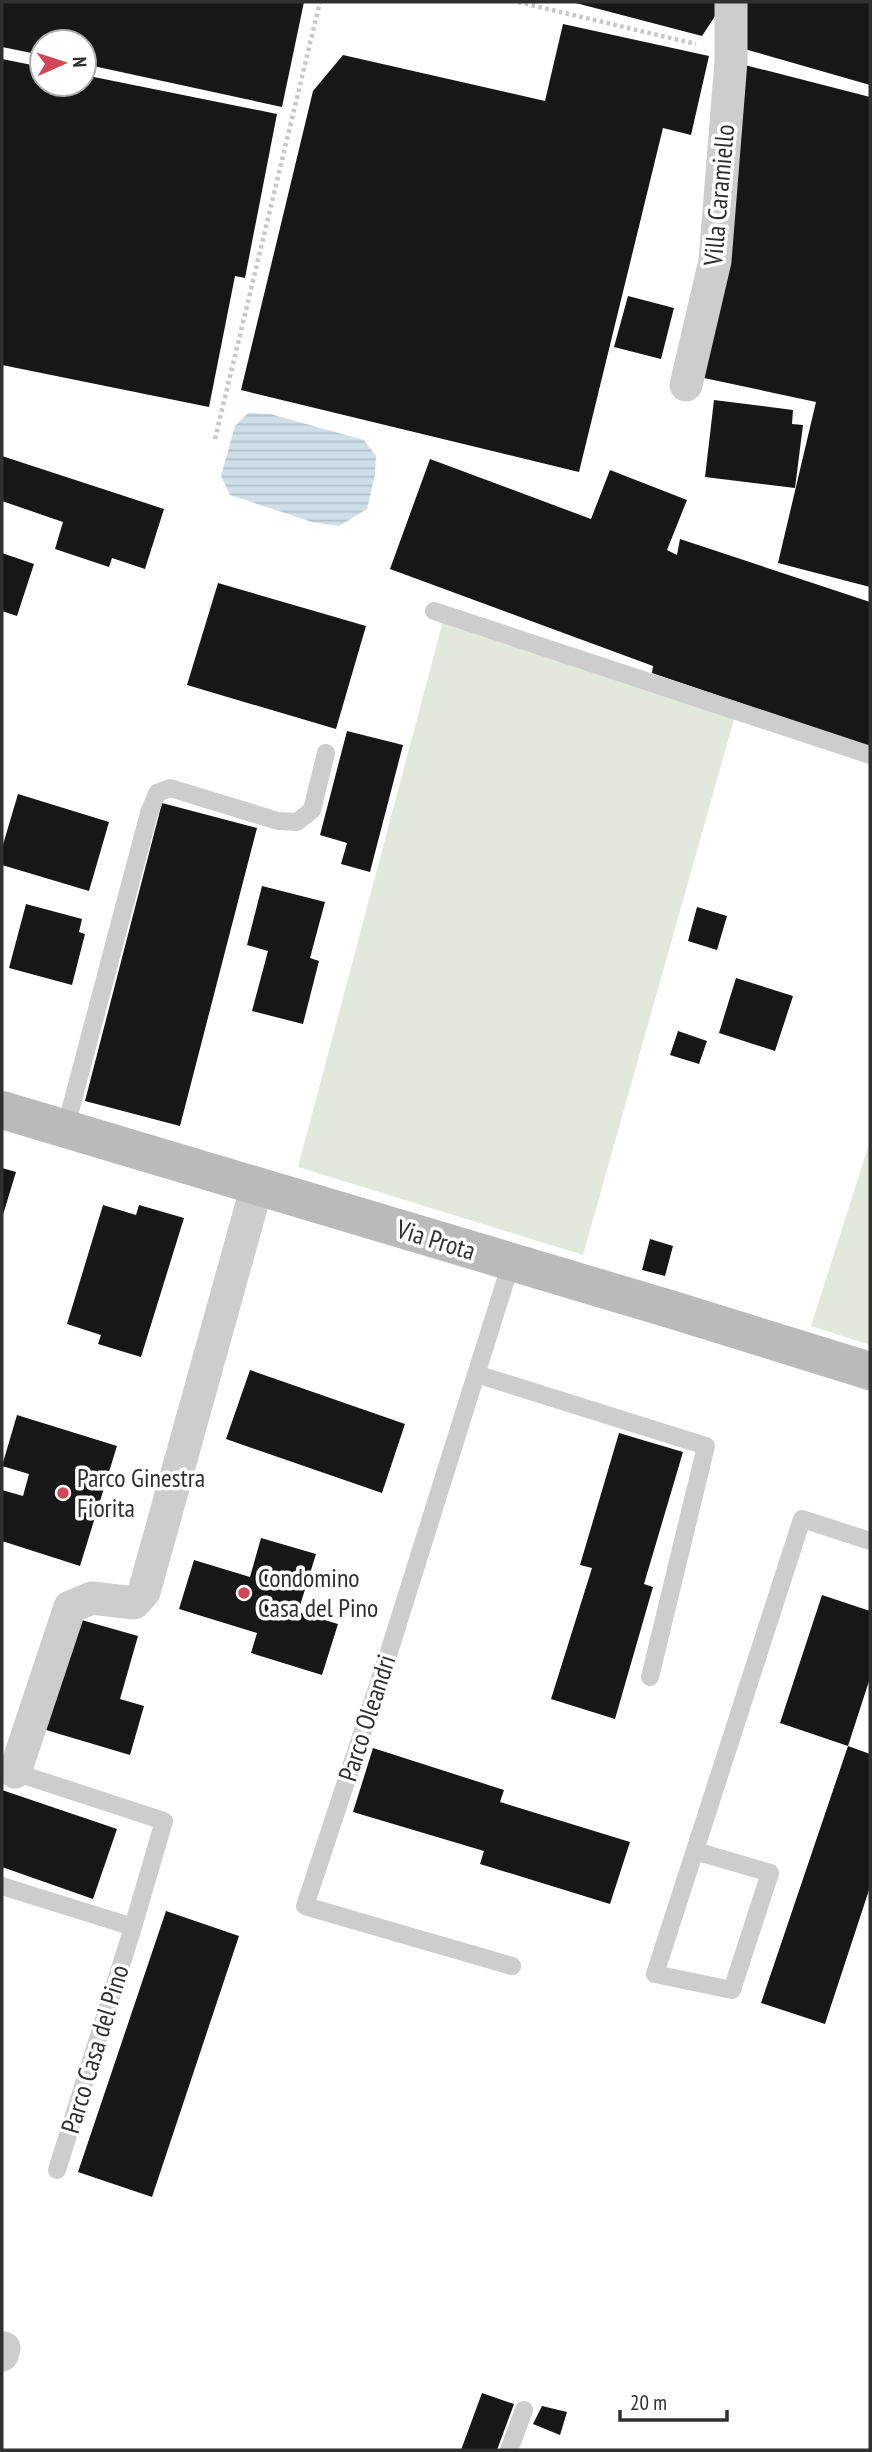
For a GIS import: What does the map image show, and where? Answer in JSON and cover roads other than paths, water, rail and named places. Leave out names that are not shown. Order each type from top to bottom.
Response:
[{"type":"street","name":"Villa Caramiello","points":[[686,385],[715,261],[731,53],[731,2]]},
{"type":"street","name":"Via Prota","points":[[2,1110],[870,1371]]},
{"type":"street","points":[[8,1769],[71,1607],[92,1598],[134,1603],[144,1592],[257,1186]]},
{"type":"lane","points":[[434,611],[870,755]]},
{"type":"lane","points":[[65,1130],[156,793],[170,788],[278,821],[297,822],[312,810],[326,753]]},
{"type":"lane","name":"Parco Oleandri","points":[[511,1263],[389,1652],[305,1906],[512,1966]]},
{"type":"lane","points":[[476,1374],[706,1446],[650,1677]]},
{"type":"lane","points":[[695,1851],[770,1872],[732,1990],[655,1974],[802,1519],[870,1541]]},
{"type":"lane","name":"Parco Casa del Pino","points":[[8,1769],[164,1821],[57,2170]]},
{"type":"lane","points":[[2,1886],[133,1927]]},
{"type":"lane","points":[[509,2450],[524,2410]]},
{"type":"place","name":"Parco Ginestra Fiorita","points":[[63,1493]]},
{"type":"place","name":"Condomino Casa del Pino","points":[[244,1593]]}]
